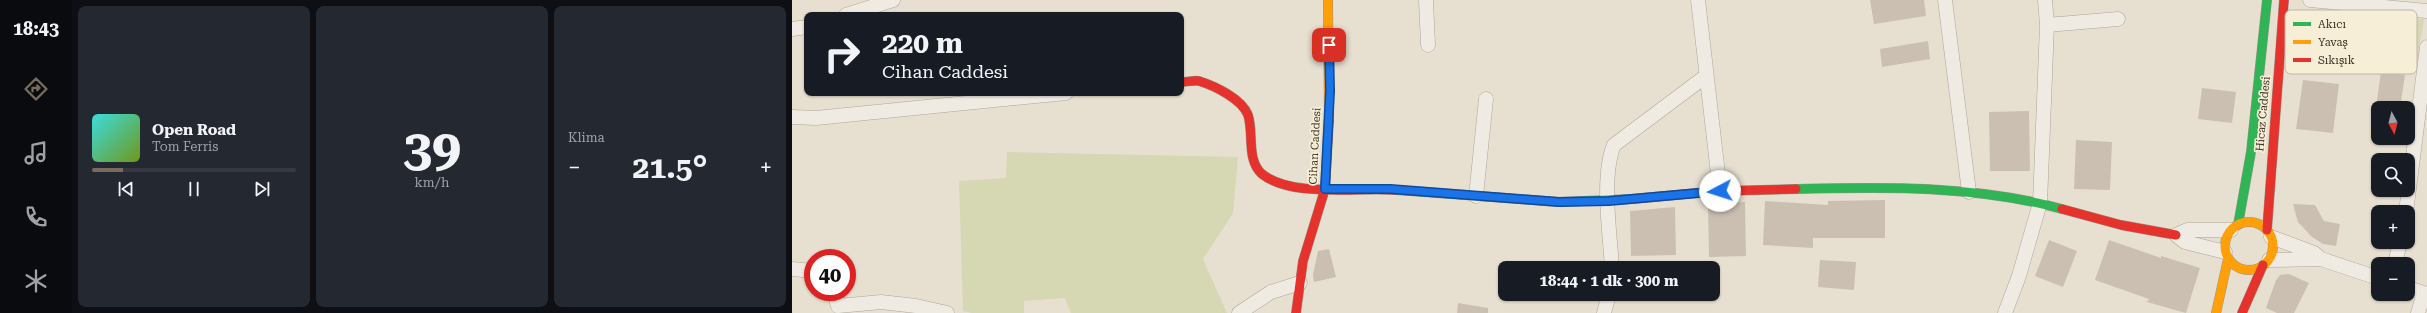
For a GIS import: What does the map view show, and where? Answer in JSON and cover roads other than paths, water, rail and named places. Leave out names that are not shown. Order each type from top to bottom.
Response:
[{"type":"street","points":[[855,12],[893,0]]},
{"type":"street","name":"Cihan Caddesi","points":[[1296,313],[1303,261],[1325,189],[1330,91],[1328,0]]},
{"type":"street","points":[[1426,0],[1428,45]]},
{"type":"street","points":[[1698,0],[1720,191]]},
{"type":"street","points":[[1944,0],[1968,192]]},
{"type":"street","points":[[2005,313],[2019,276],[2040,203],[2047,25],[2045,0]]},
{"type":"street","name":"Hicaz Caddesi","points":[[2234,228],[2251,152],[2267,0]]},
{"type":"street","name":"Hicaz Caddesi","points":[[2269,234],[2284,0]]},
{"type":"street","points":[[2310,0],[2416,10]]},
{"type":"street","points":[[2417,10],[2427,11]]},
{"type":"street","points":[[2047,25],[2118,19]]},
{"type":"street","points":[[792,29],[804,27]]},
{"type":"street","points":[[2407,205],[2427,47]]},
{"type":"street","points":[[1612,261],[1607,187],[1609,158],[1614,145],[1706,76]]},
{"type":"street","points":[[1184,82],[1198,81],[1218,89],[1238,102],[1248,116],[1254,162],[1261,173],[1278,183],[1304,188],[1390,189],[1559,202],[1609,201],[1720,191],[1893,187],[1968,192],[2040,203],[2121,225],[2176,235],[2185,242],[2227,256],[2240,269],[2248,270],[2266,262],[2321,260],[2371,276]]},
{"type":"street","points":[[792,117],[816,118],[1036,96]]},
{"type":"street","points":[[1476,196],[1486,99]]},
{"type":"street","points":[[2176,235],[2187,230],[2234,228],[2253,223],[2269,234],[2314,253],[2321,260]]},
{"type":"street","points":[[2216,313],[2227,256],[2225,244],[2234,228]]},
{"type":"street","points":[[2242,313],[2272,252],[2269,234]]},
{"type":"street","points":[[792,269],[804,270]]},
{"type":"street","points":[[1239,313],[1271,292],[1300,283]]},
{"type":"street","points":[[2415,290],[2425,294],[2418,313]]},
{"type":"street","points":[[1604,313],[1607,301]]},
{"type":"street","points":[[838,310],[881,302],[947,313]]}]
